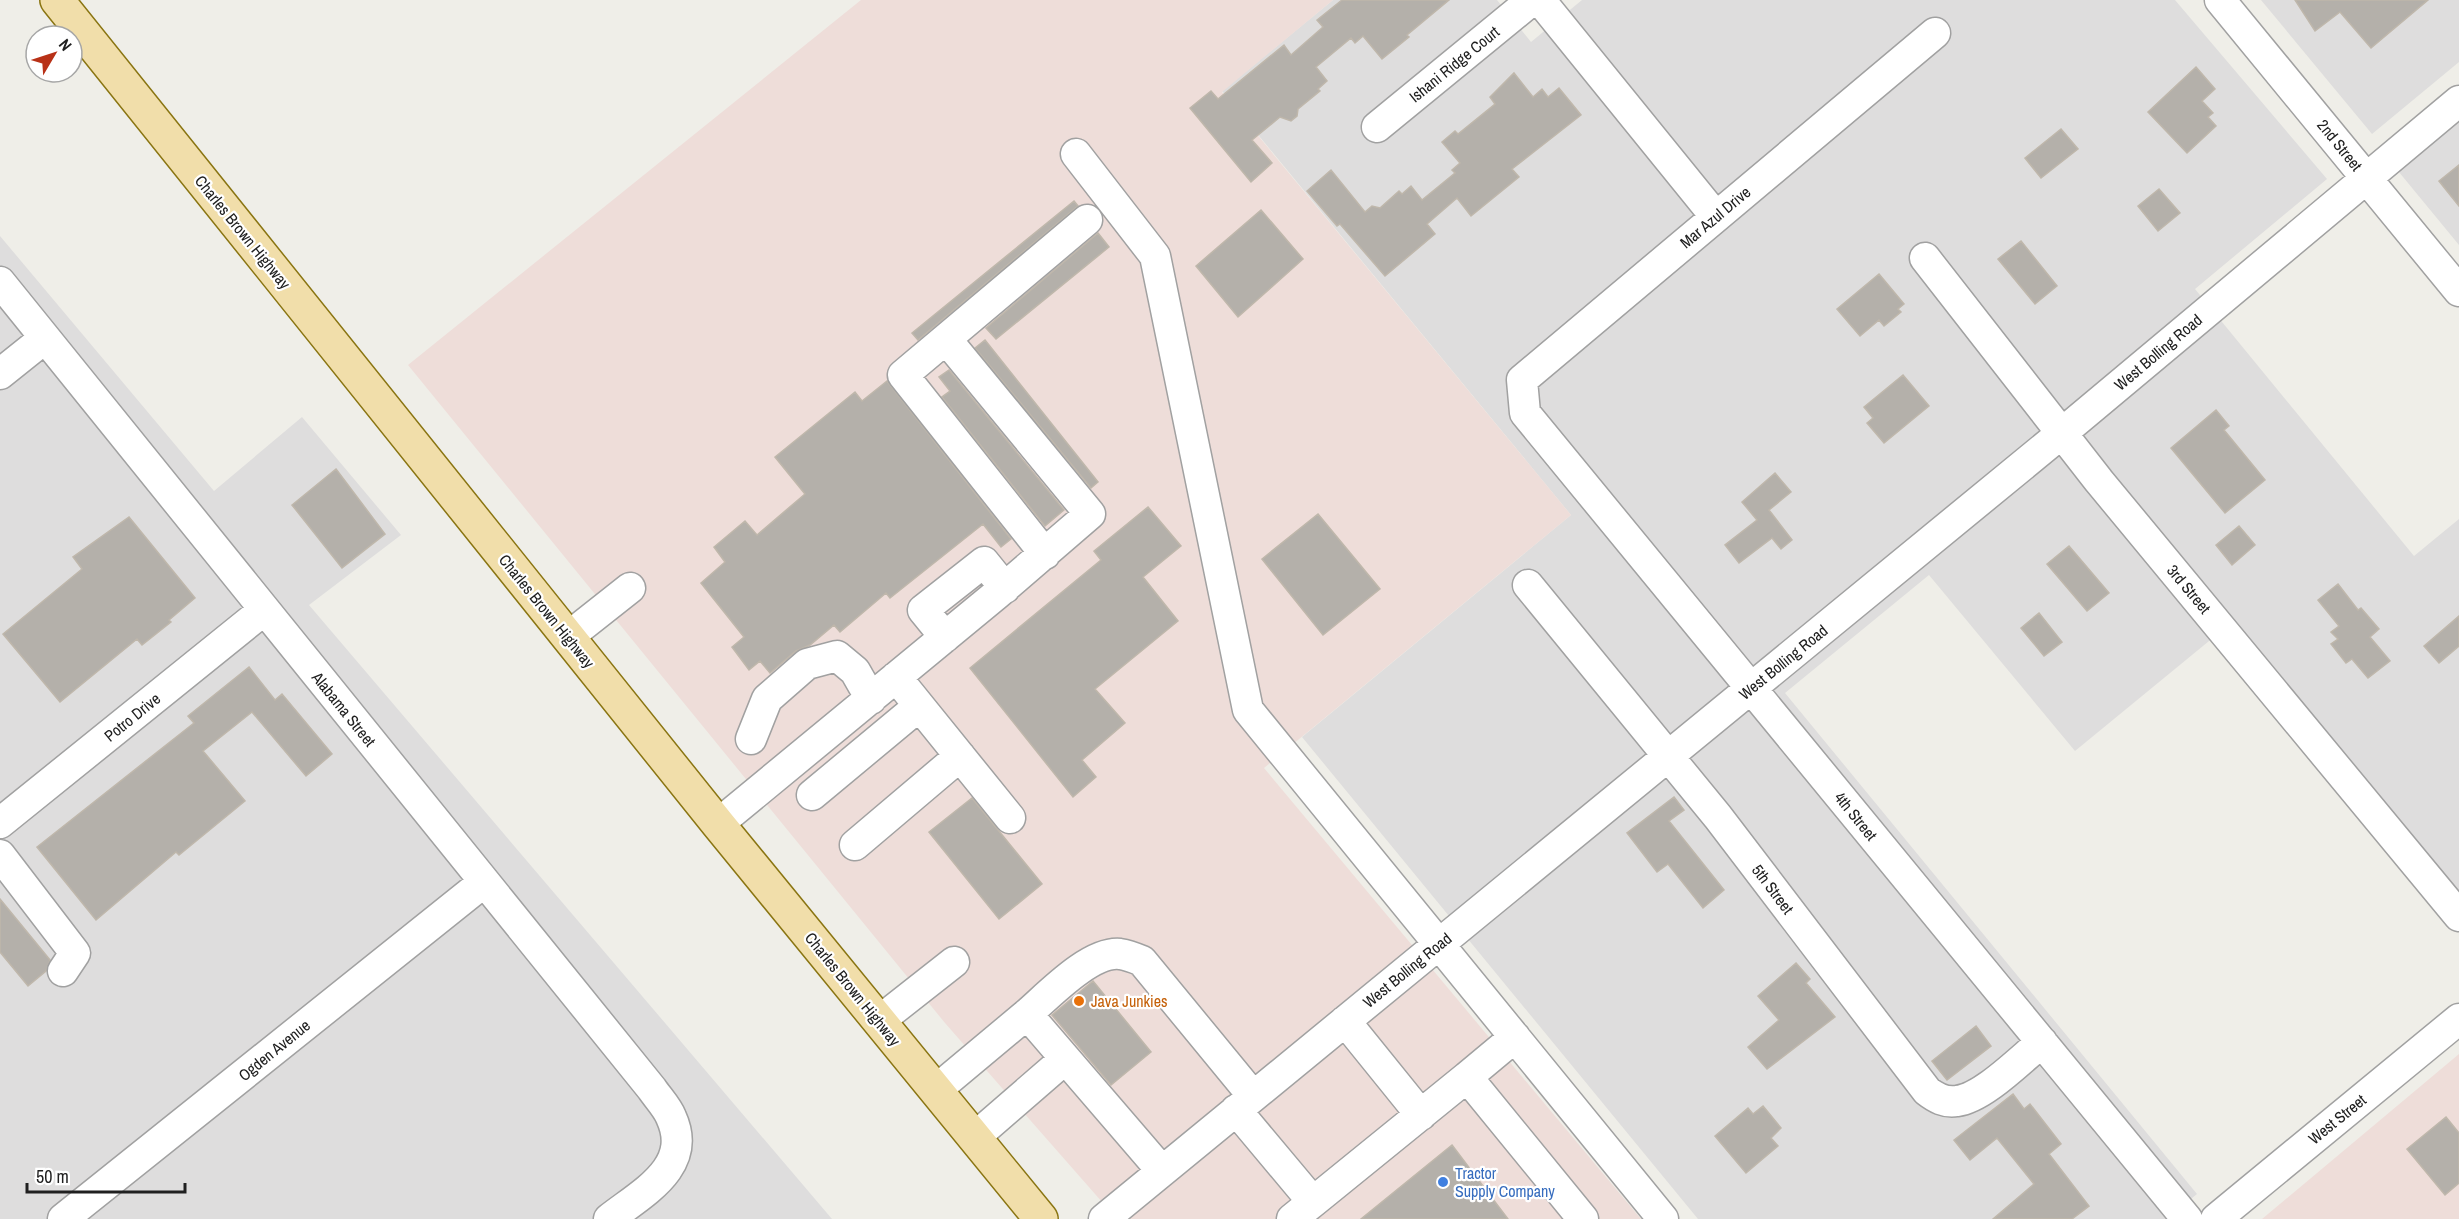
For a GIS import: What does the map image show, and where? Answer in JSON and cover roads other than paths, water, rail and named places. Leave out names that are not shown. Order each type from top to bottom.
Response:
[{"type":"main road","name":"Charles Brown Highway","points":[[57,0],[718,824],[1041,1219]]},
{"type":"street","name":"Ishani Ridge Court","points":[[1377,127],[1532,0]]},
{"type":"street","points":[[1540,0],[1716,216]]},
{"type":"street","name":"2nd Street","points":[[2220,0],[2459,291]]},
{"type":"street","name":"Mar Azul Drive","points":[[1525,413],[1522,380],[1935,33]]},
{"type":"street","name":"West Bolling Road","points":[[1104,1219],[2062,433],[2459,101]]},
{"type":"street","points":[[1076,154],[1155,256],[1248,710],[1664,1219]]},
{"type":"street","points":[[1045,554],[903,375],[1088,220]]},
{"type":"street","name":"3rd Street","points":[[1925,258],[2099,481],[2459,916]]},
{"type":"street","name":"Alabama Street","points":[[0,282],[652,1089],[671,1117],[677,1142],[676,1152],[665,1174],[609,1219]]},
{"type":"street","points":[[0,374],[45,338]]},
{"type":"street","points":[[718,824],[1005,588],[1090,514],[946,339]]},
{"type":"street","name":"4th Street","points":[[1525,413],[2187,1219]]},
{"type":"street","name":"5th Street","points":[[1528,585],[1718,817],[1927,1091],[1939,1100],[1958,1101],[1981,1091],[2042,1042]]},
{"type":"street","points":[[568,637],[630,588]]},
{"type":"street","name":"Potro Drive","points":[[0,823],[264,610]]},
{"type":"street","points":[[778,775],[742,729],[767,699],[807,664],[837,656],[855,671],[871,699]]},
{"type":"street","points":[[896,677],[1010,818]]},
{"type":"street","points":[[812,795],[919,706]]},
{"type":"street","points":[[855,845],[960,756]]},
{"type":"street","points":[[0,855],[75,953],[63,971]]},
{"type":"street","name":"Ogden Avenue","points":[[63,1219],[484,882]]},
{"type":"street","points":[[936,1090],[1086,965],[1097,959],[1120,954],[1133,958],[1142,962],[1245,1103],[1302,1211],[1515,1037]]},
{"type":"street","points":[[879,1021],[954,962]]},
{"type":"street","points":[[1027,1014],[1162,1171]]},
{"type":"street","name":"West Street","points":[[2216,1219],[2459,1019]]},
{"type":"street","points":[[1345,1021],[1421,1115]]},
{"type":"street","points":[[975,1137],[1065,1059]]},
{"type":"street","points":[[1467,1077],[1583,1219]]},
{"type":"place","name":"Java Junkies","points":[[1079,1001]]},
{"type":"place","name":"Tractor Supply Company","points":[[1443,1182]]}]
